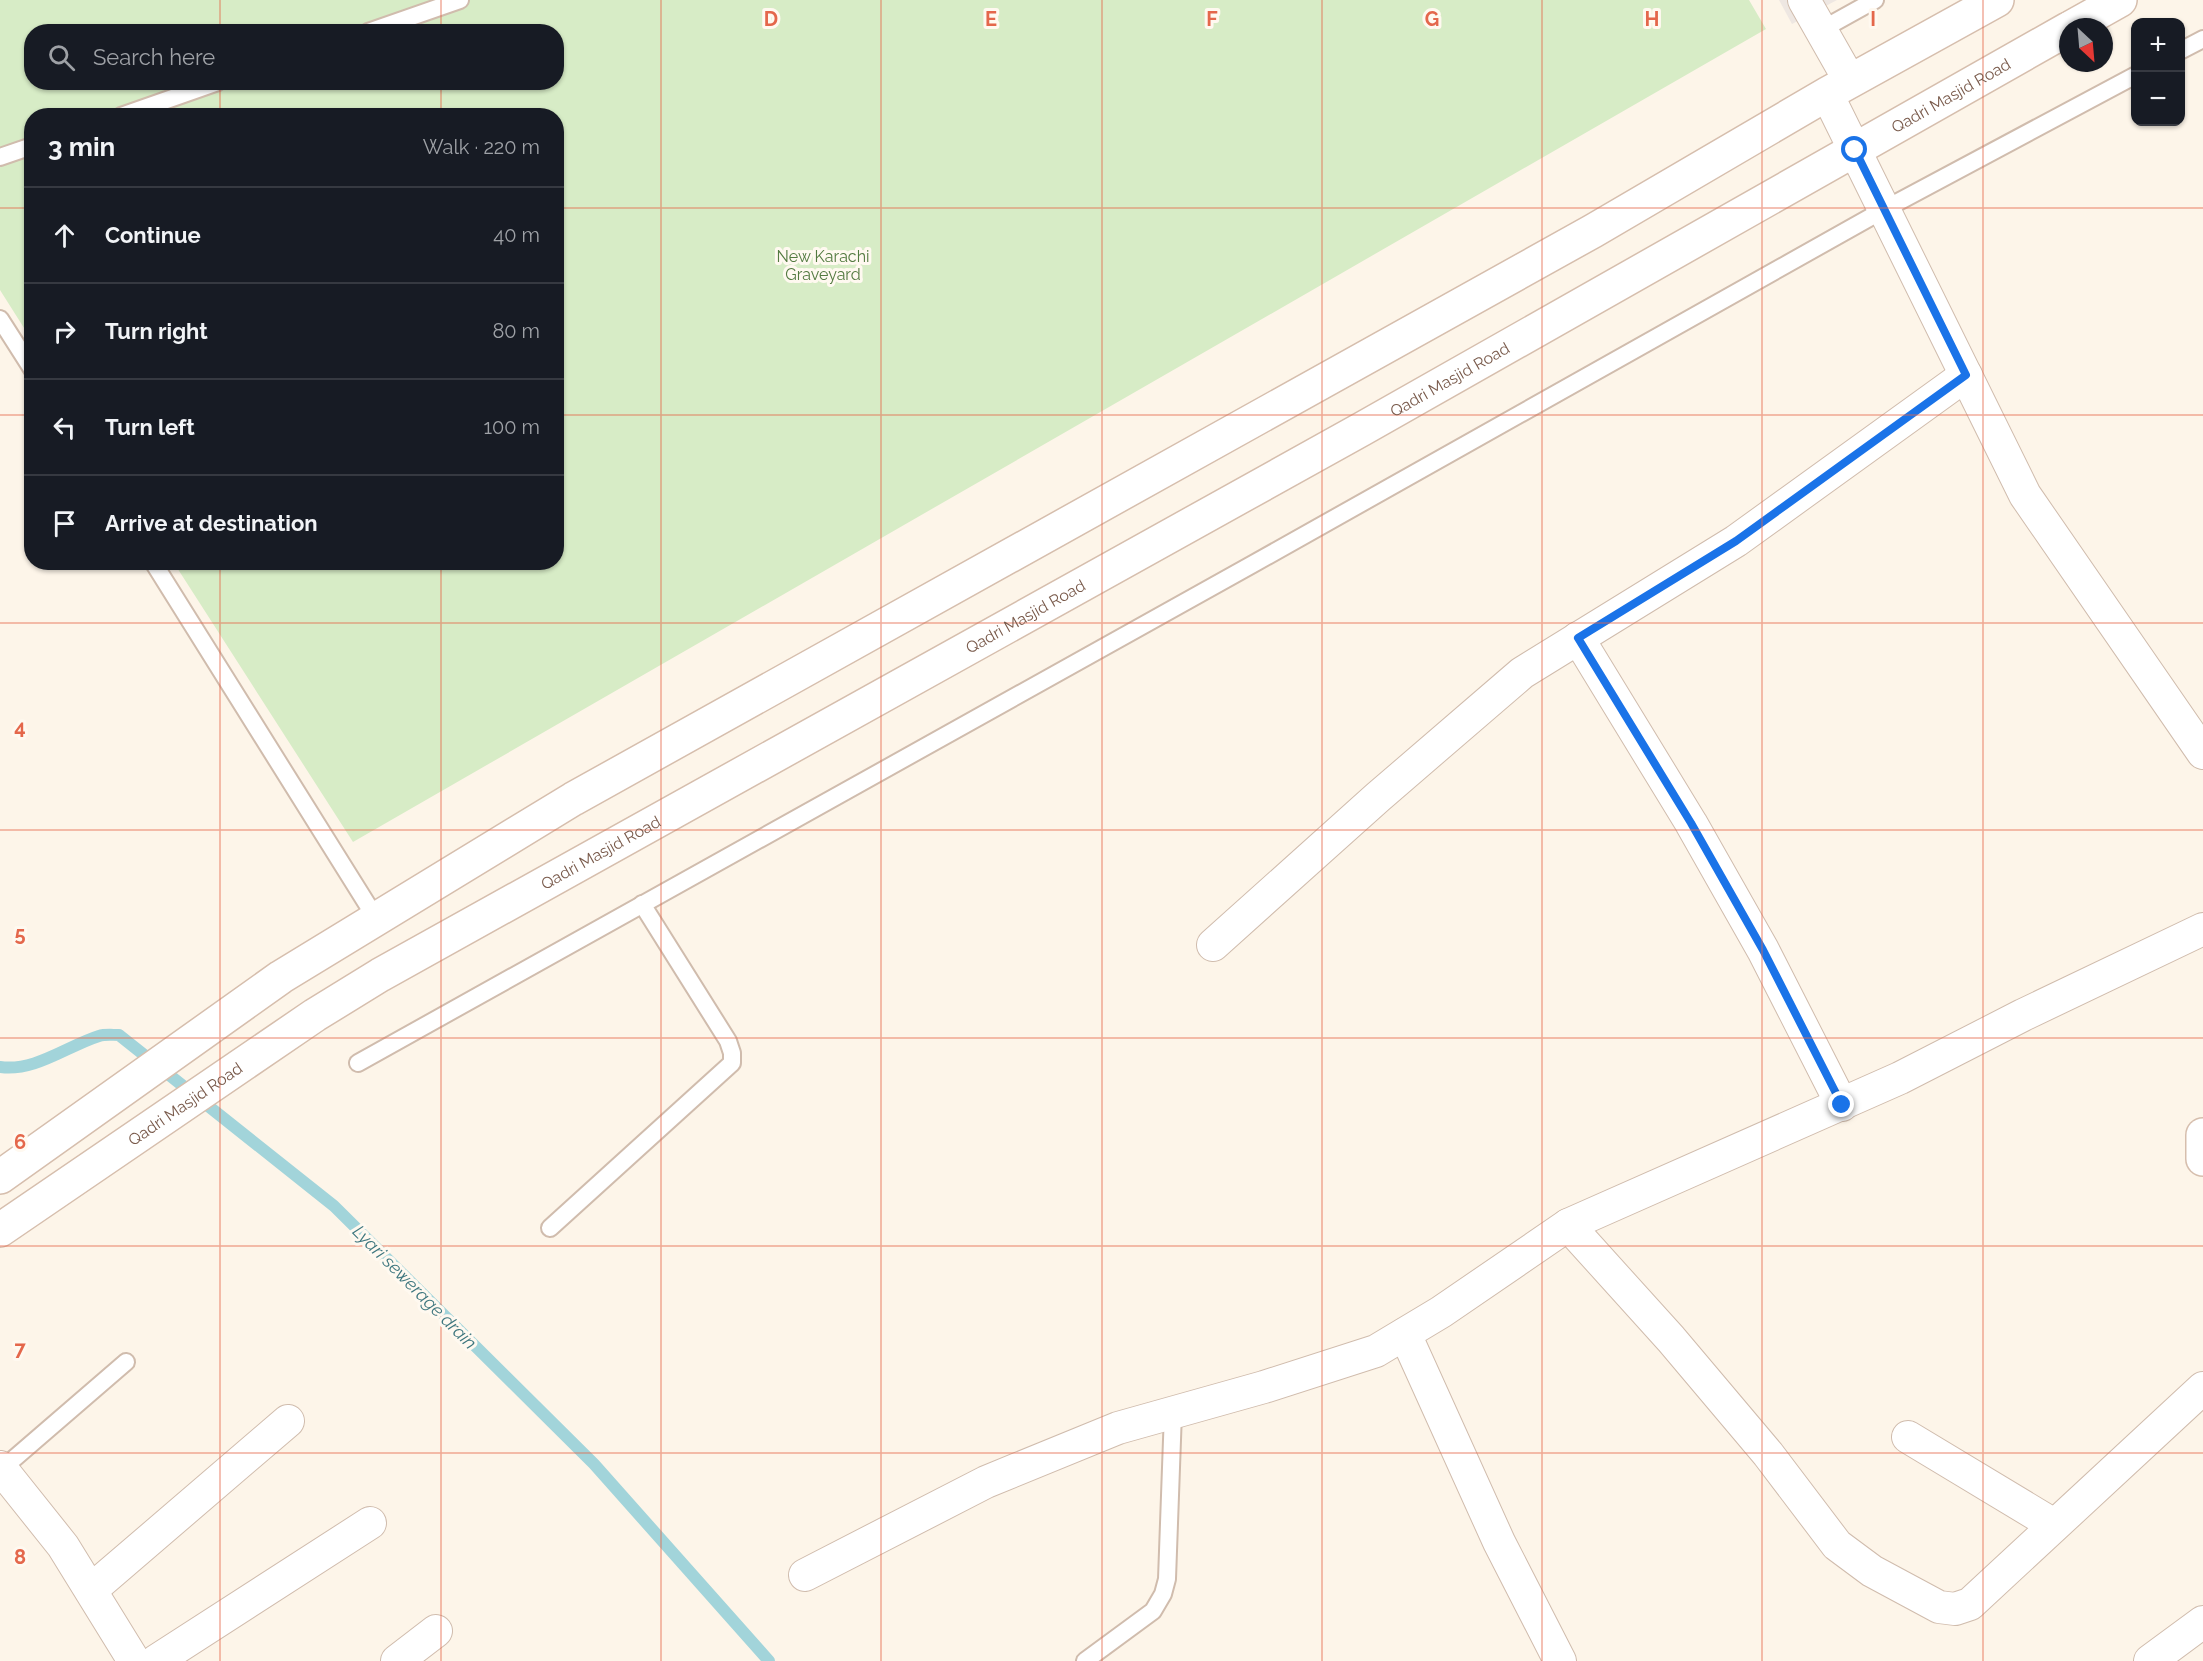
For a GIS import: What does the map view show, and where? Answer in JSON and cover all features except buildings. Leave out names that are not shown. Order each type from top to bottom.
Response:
[{"type":"street","points":[[1804,0],[1821,30],[1855,150],[2025,495],[2203,753]]},
{"type":"street","points":[[0,1177],[281,977],[573,800],[1583,237],[1839,88],[1997,0]]},
{"type":"street","points":[[2088,18],[2120,0]]},
{"type":"street","name":"Qadri Masjid Road","points":[[0,1230],[315,1015],[390,969],[1362,429],[2059,35]]},
{"type":"street","points":[[1213,945],[1378,797],[1522,673],[1736,541],[1966,375]]},
{"type":"street","points":[[1578,638],[1691,823],[1757,940],[1842,1105]]},
{"type":"street","points":[[805,1575],[986,1482],[1118,1428],[1264,1387],[1376,1351],[1441,1312],[1568,1225],[1900,1078],[2023,1015],[2203,929]]},
{"type":"street","points":[[2203,1135],[2203,1159]]},
{"type":"street","points":[[1568,1225],[1679,1348],[1768,1455],[1837,1545],[1872,1571],[1939,1607],[1955,1609],[1970,1604],[2203,1388]]},
{"type":"street","points":[[1405,1334],[1499,1542],[1560,1661]]},
{"type":"street","points":[[91,1590],[288,1421]]},
{"type":"street","points":[[1908,1437],[2054,1525]]},
{"type":"street","points":[[1,1468],[63,1546],[134,1661]]},
{"type":"street","points":[[156,1661],[370,1523]]},
{"type":"street","points":[[2150,1661],[2203,1622]]},
{"type":"street","points":[[397,1661],[436,1630]]},
{"type":"lane","points":[[391,24],[460,0]]},
{"type":"lane","points":[[1821,30],[1875,0]]},
{"type":"lane","points":[[2185,49],[2203,39]]},
{"type":"lane","points":[[358,1063],[1885,209],[2131,78]]},
{"type":"lane","points":[[144,108],[195,90]]},
{"type":"lane","points":[[0,157],[24,149]]},
{"type":"lane","points":[[0,319],[24,356]]},
{"type":"lane","points":[[158,570],[376,920]]},
{"type":"lane","points":[[550,1228],[732,1063],[728,1041],[642,904]]},
{"type":"lane","points":[[1,1468],[126,1362]]},
{"type":"lane","points":[[1085,1661],[1153,1611],[1163,1594],[1167,1579],[1173,1412]]},
{"type":"shaded area","points":[[1779,0],[1837,0],[1792,24]]},
{"type":"green space","name":"New Karachi Graveyard","points":[[0,0],[1749,0],[1766,29],[353,842],[178,570],[564,570],[564,108],[24,108],[24,328],[0,290]]},
{"type":"waterway","name":"Lyari sewerage drain","points":[[0,1067],[26,1066],[87,1040],[99,1036],[119,1035],[334,1206],[594,1464],[769,1661]]},
{"type":"route","points":[[1842,1105],[1763,950],[1691,823],[1578,638],[1736,541],[1966,375],[1855,150]]}]
